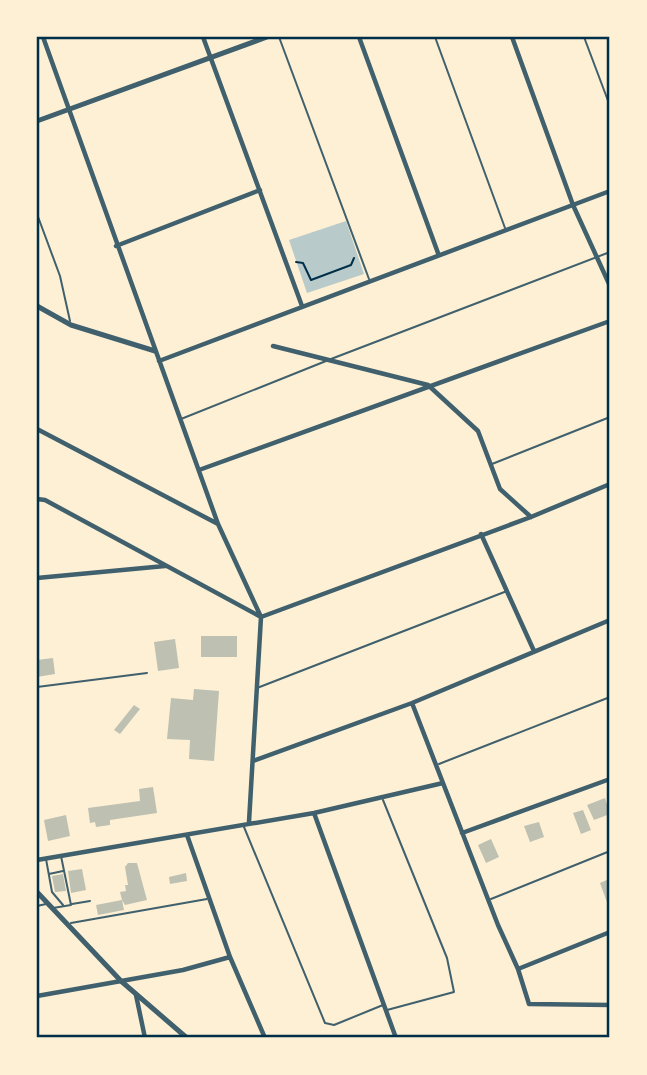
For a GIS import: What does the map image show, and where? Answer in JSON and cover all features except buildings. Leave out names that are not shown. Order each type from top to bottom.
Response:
[{"type":"street","points":[[43,37],[218,524],[261,617],[248,822]]},
{"type":"street","points":[[203,37],[302,306]]},
{"type":"street","points":[[37,121],[267,37]]},
{"type":"street","points":[[359,37],[438,253]]},
{"type":"street","points":[[512,37],[573,205],[610,286]]},
{"type":"street","points":[[116,246],[260,190]]},
{"type":"street","points":[[159,361],[438,253],[610,191]]},
{"type":"street","points":[[37,306],[71,325],[155,351]]},
{"type":"street","points":[[199,470],[610,321]]},
{"type":"street","points":[[273,346],[428,385],[478,431],[500,489],[531,517]]},
{"type":"street","points":[[37,429],[218,524]]},
{"type":"street","points":[[37,499],[45,500],[261,617],[531,517],[610,484]]},
{"type":"street","points":[[481,534],[534,651]]},
{"type":"street","points":[[37,578],[166,566]]},
{"type":"street","points":[[253,761],[412,703],[610,620]]},
{"type":"street","points":[[412,703],[518,970],[528,1004],[610,1005]]},
{"type":"street","points":[[463,833],[610,779]]},
{"type":"street","points":[[37,860],[248,822],[314,813],[443,783]]},
{"type":"street","points":[[314,813],[396,1038]]},
{"type":"street","points":[[187,835],[230,957],[265,1038]]},
{"type":"street","points":[[37,892],[121,981],[187,1038]]},
{"type":"street","points":[[518,970],[610,932]]},
{"type":"street","points":[[37,996],[183,970],[230,957]]},
{"type":"street","points":[[136,995],[145,1038]]},
{"type":"lane","points":[[279,37],[370,279]]},
{"type":"lane","points":[[435,37],[506,229]]},
{"type":"lane","points":[[584,37],[610,106]]},
{"type":"lane","points":[[37,214],[60,276],[71,325]]},
{"type":"lane","points":[[180,420],[610,252]]},
{"type":"lane","points":[[491,464],[610,417]]},
{"type":"lane","points":[[257,688],[508,591]]},
{"type":"lane","points":[[37,687],[147,673]]},
{"type":"lane","points":[[436,765],[610,697]]},
{"type":"lane","points":[[242,824],[325,1023],[334,1025],[385,1008],[454,992],[447,958],[382,797]]},
{"type":"lane","points":[[488,900],[610,852]]},
{"type":"lane","points":[[61,856],[71,905]]},
{"type":"lane","points":[[46,858],[52,892],[64,906]]},
{"type":"lane","points":[[49,874],[64,871]]},
{"type":"lane","points":[[67,924],[209,898]]},
{"type":"lane","points":[[37,906],[64,906],[90,901]]},
{"type":"path","points":[[296,262],[303,263],[311,281],[351,265],[354,256],[360,253]]},
{"type":"shaded area","points":[[346,221],[364,274],[307,293],[289,240]]}]
